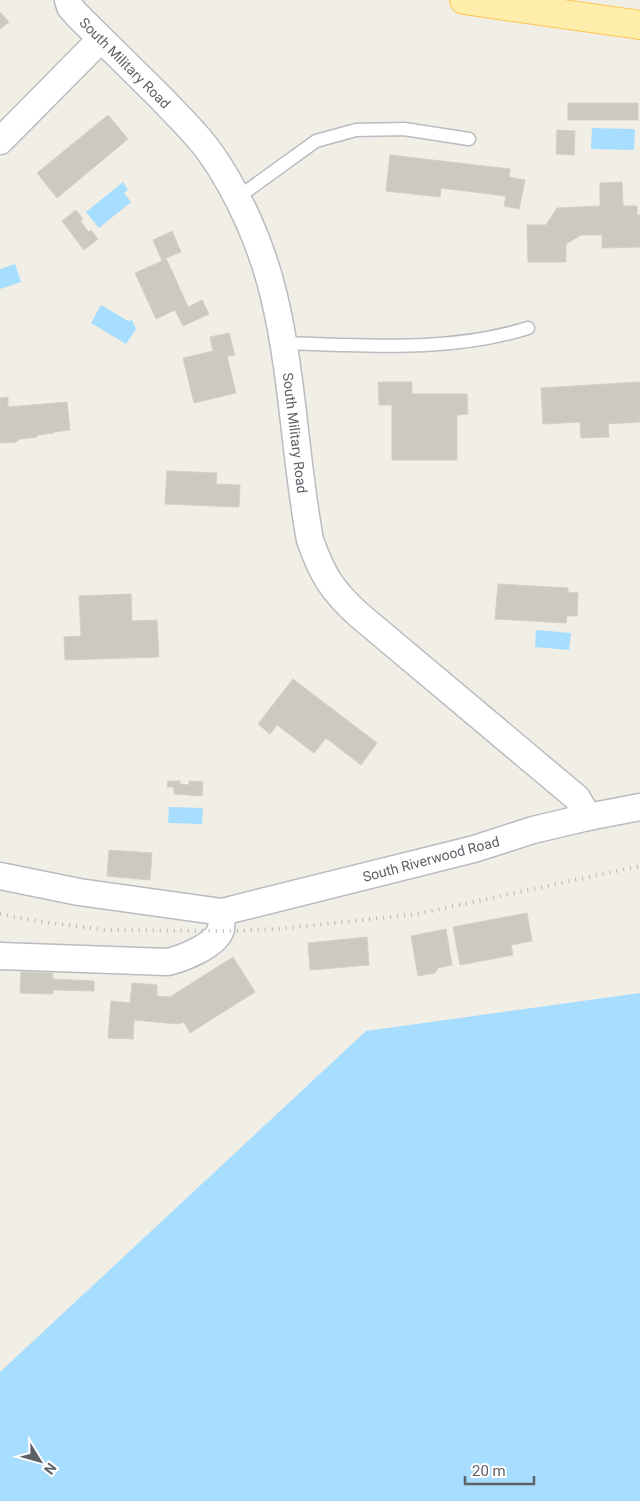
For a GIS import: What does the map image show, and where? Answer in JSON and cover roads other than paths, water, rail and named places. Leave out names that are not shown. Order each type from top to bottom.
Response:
[{"type":"main road","points":[[464,0],[640,25]]},
{"type":"street","name":"South Military Road","points":[[68,0],[70,7],[77,16],[194,132],[212,156],[237,198],[261,252],[274,296],[307,526],[317,560],[327,580],[340,597],[359,615],[577,798],[588,817]]},
{"type":"street","points":[[0,141],[101,39]]},
{"type":"street","name":"South Riverwood Road","points":[[0,876],[79,892],[222,912],[474,849],[533,830],[588,817],[640,808]]},
{"type":"street","points":[[0,956],[168,962],[179,960],[210,943],[221,930],[222,912]]},
{"type":"lane","points":[[237,198],[316,141],[356,130],[404,129],[469,139]]},
{"type":"lane","points":[[282,343],[426,346],[507,335],[528,328]]},
{"type":"water","points":[[592,128],[635,129],[634,150],[591,149]]},
{"type":"water","points":[[123,182],[128,190],[124,193],[131,202],[99,228],[86,212]]},
{"type":"water","points":[[15,264],[21,282],[0,289],[0,269]]},
{"type":"water","points":[[101,305],[128,321],[132,320],[136,329],[126,344],[91,323]]},
{"type":"water","points":[[536,630],[571,633],[569,650],[535,647]]},
{"type":"water","points":[[169,807],[203,808],[202,824],[168,823]]},
{"type":"water","points":[[640,993],[640,1501],[0,1501],[0,1372],[366,1031]]},
{"type":"railway","points":[[0,914],[36,921],[106,930],[231,931],[278,929],[417,914],[640,866]]}]
